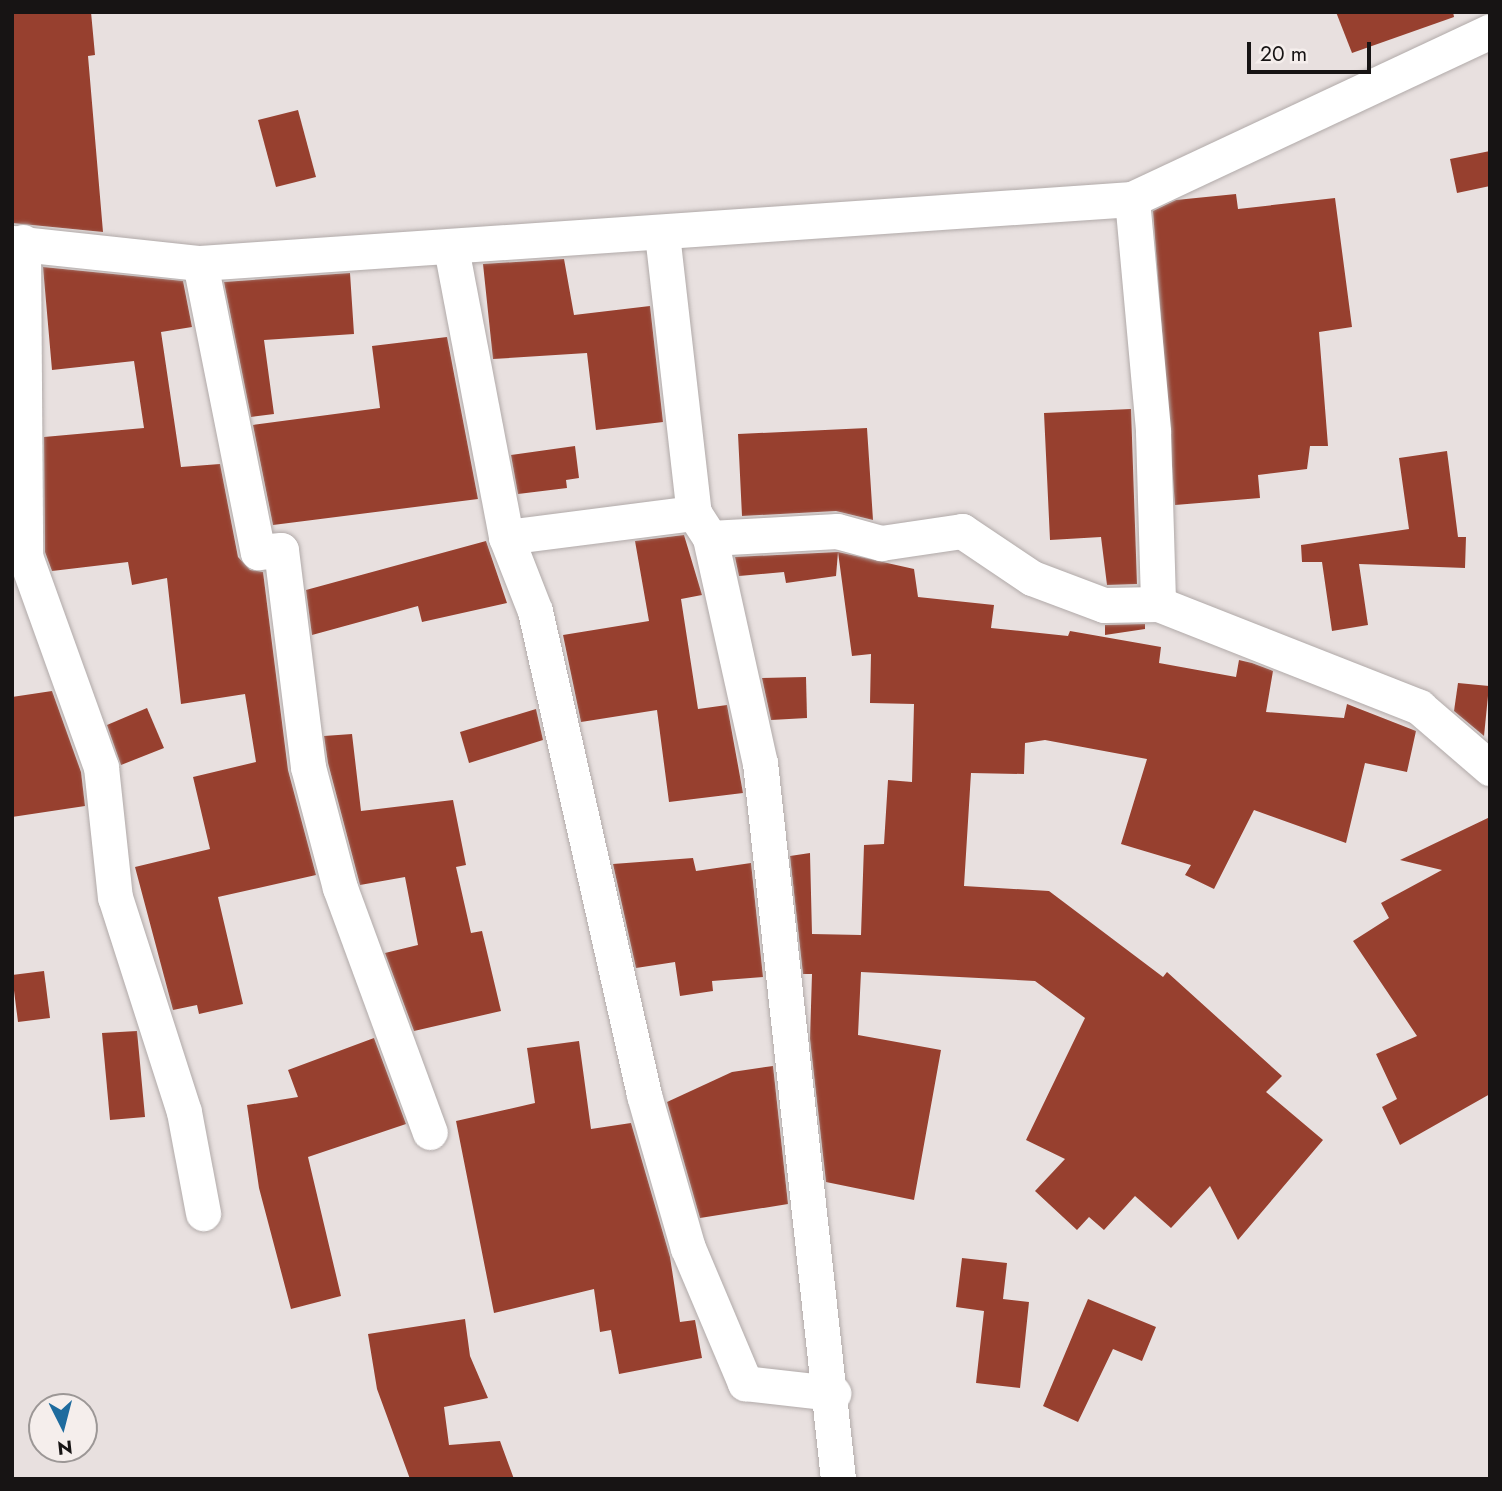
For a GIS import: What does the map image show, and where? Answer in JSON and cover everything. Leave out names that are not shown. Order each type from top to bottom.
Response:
[{"type":"street","points":[[203,1213],[184,1112],[115,897],[101,767],[25,556],[18,242],[200,263],[662,234],[1132,199],[1490,31]]},
{"type":"street","points":[[1132,199],[1153,432],[1158,604]]},
{"type":"street","points":[[662,234],[702,526],[760,763],[833,1393],[838,1479]]},
{"type":"street","points":[[451,248],[506,537],[535,611],[644,1096],[688,1248],[745,1383],[833,1393]]},
{"type":"street","points":[[200,263],[258,552],[281,550],[308,767],[340,888],[430,1132]]},
{"type":"street","points":[[506,537],[702,526],[837,531],[881,542],[962,531],[1004,565],[1104,606],[1158,604],[1282,659],[1419,707],[1490,768]]},
{"type":"building","points":[[12,12],[91,12],[95,55],[88,56],[103,232],[12,223]]},
{"type":"building","points":[[1336,12],[1453,12],[1454,17],[1352,53]]},
{"type":"building","points":[[298,110],[316,177],[276,187],[258,120]]},
{"type":"building","points":[[1490,151],[1490,186],[1457,193],[1450,159]]},
{"type":"building","points":[[1236,194],[1238,209],[1335,198],[1352,327],[1319,332],[1328,446],[1310,446],[1307,469],[1258,475],[1260,498],[1175,505],[1153,211],[1176,200]]},
{"type":"building","points":[[564,259],[574,315],[650,306],[663,422],[596,430],[587,353],[493,359],[483,264]]},
{"type":"building","points":[[43,267],[183,281],[192,327],[161,332],[181,467],[220,464],[238,557],[250,570],[263,572],[288,770],[316,875],[218,897],[243,1004],[199,1014],[197,1005],[173,1010],[135,867],[210,849],[193,777],[256,762],[245,694],[181,704],[167,578],[132,585],[128,562],[52,571],[45,552],[44,437],[144,428],[134,361],[52,370]]},
{"type":"building","points":[[350,273],[354,334],[264,340],[274,414],[251,417],[224,282]]},
{"type":"building","points":[[447,337],[478,499],[273,525],[253,425],[380,408],[372,346]]},
{"type":"building","points":[[1131,409],[1137,584],[1107,585],[1101,537],[1050,540],[1044,413]]},
{"type":"building","points":[[867,428],[873,520],[836,511],[742,516],[738,434]]},
{"type":"building","points":[[575,446],[579,478],[566,480],[567,488],[518,494],[511,455]]},
{"type":"building","points":[[1447,451],[1458,537],[1466,537],[1465,568],[1359,564],[1368,625],[1332,631],[1322,562],[1302,562],[1301,545],[1409,529],[1399,458]]},
{"type":"building","points":[[684,535],[702,595],[681,599],[698,709],[727,705],[743,793],[669,802],[657,710],[581,722],[563,635],[649,621],[635,541]]},
{"type":"building","points":[[486,541],[507,603],[422,622],[418,606],[312,635],[306,590]]},
{"type":"building","points":[[838,552],[914,569],[918,597],[994,605],[991,628],[1068,636],[1070,631],[1161,647],[1159,663],[1236,677],[1239,660],[1252,663],[1273,671],[1266,712],[1344,718],[1347,704],[1416,731],[1407,772],[1365,763],[1346,843],[1254,810],[1214,889],[1185,875],[1191,865],[1121,844],[1147,759],[1045,740],[1025,743],[1024,774],[971,773],[964,886],[1049,891],[1163,977],[1167,972],[1282,1076],[1266,1092],[1323,1140],[1238,1240],[1210,1186],[1171,1228],[1135,1196],[1104,1230],[1089,1217],[1077,1230],[1035,1191],[1065,1159],[1026,1140],[1085,1018],[1035,981],[861,972],[858,1035],[941,1050],[914,1200],[826,1182],[810,1039],[812,974],[803,974],[790,856],[810,853],[812,934],[861,935],[864,845],[884,844],[888,780],[912,782],[914,704],[870,703],[871,654],[852,656]]},
{"type":"building","points":[[838,552],[836,576],[786,583],[784,572],[739,576],[735,557]]},
{"type":"building","points":[[1145,624],[1145,629],[1105,635],[1105,625]]},
{"type":"building","points":[[806,677],[807,718],[771,720],[762,678]]},
{"type":"building","points":[[1458,683],[1489,686],[1484,736],[1454,711]]},
{"type":"building","points":[[52,691],[81,772],[85,806],[12,817],[12,697]]},
{"type":"building","points":[[147,708],[164,748],[121,765],[107,725]]},
{"type":"building","points":[[536,709],[543,740],[469,763],[460,732]]},
{"type":"building","points":[[352,734],[361,811],[453,800],[466,865],[456,867],[471,933],[482,931],[501,1011],[414,1031],[385,953],[418,945],[405,877],[360,885],[328,763],[324,736]]},
{"type":"building","points":[[1490,817],[1490,1094],[1400,1145],[1382,1107],[1397,1099],[1376,1054],[1417,1036],[1353,941],[1389,918],[1381,903],[1442,870],[1400,860]]},
{"type":"building","points":[[693,858],[696,871],[751,863],[763,977],[712,981],[713,991],[680,996],[675,962],[636,968],[613,864]]},
{"type":"building","points":[[44,971],[50,1018],[18,1022],[12,975]]},
{"type":"building","points":[[137,1031],[145,1117],[110,1120],[102,1033]]},
{"type":"building","points":[[374,1038],[406,1124],[308,1157],[341,1296],[291,1309],[259,1188],[247,1105],[298,1097],[288,1070]]},
{"type":"building","points":[[579,1041],[591,1129],[631,1123],[670,1257],[680,1322],[695,1320],[702,1358],[619,1374],[611,1330],[600,1332],[594,1289],[494,1313],[456,1121],[535,1103],[527,1048]]},
{"type":"building","points":[[773,1066],[788,1204],[700,1218],[667,1102],[732,1072]]},
{"type":"building","points":[[962,1258],[1007,1263],[1003,1299],[1029,1302],[1020,1388],[976,1383],[984,1311],[956,1307]]},
{"type":"building","points":[[1088,1299],[1156,1327],[1142,1361],[1113,1349],[1078,1422],[1043,1406]]},
{"type":"building","points":[[465,1319],[470,1356],[488,1398],[444,1407],[449,1445],[500,1441],[514,1479],[410,1479],[377,1389],[368,1334]]}]
